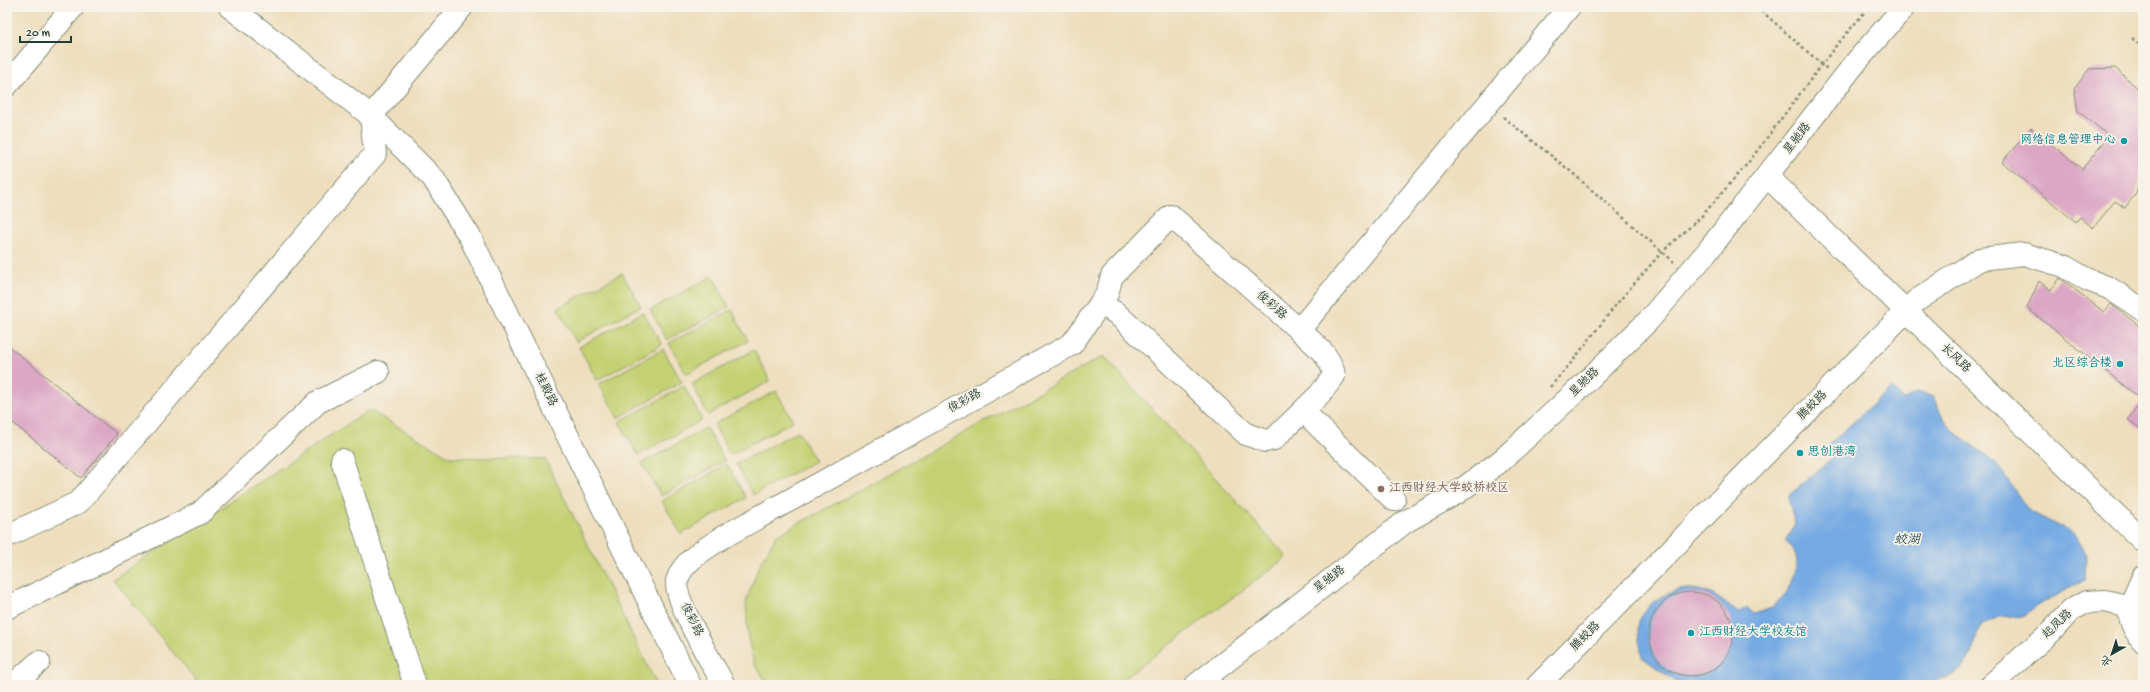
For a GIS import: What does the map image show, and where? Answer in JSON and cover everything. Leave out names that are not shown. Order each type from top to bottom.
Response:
[{"type":"street","points":[[7,85],[73,7]]},
{"type":"street","name":"桂殿路","points":[[230,7],[371,116],[433,178],[470,237],[690,685]]},
{"type":"street","points":[[7,536],[79,502],[375,154],[371,116],[462,7]]},
{"type":"street","points":[[1100,304],[1116,313],[1246,434],[1265,441],[1274,439],[1327,386],[1334,376],[1333,366],[1325,355],[1299,330],[1569,7]]},
{"type":"street","name":"星驰路","points":[[1196,685],[1405,522],[1457,493],[1502,460],[1582,386],[1648,321],[1707,252],[1768,177],[1857,62],[1904,7]]},
{"type":"street","name":"长风路","points":[[1768,177],[2143,541]]},
{"type":"street","name":"俊彩路","points":[[724,685],[681,602],[677,582],[684,567],[723,537],[1072,344],[1106,294],[1112,276],[1171,216],[1299,330]]},
{"type":"street","name":"腾蛟路","points":[[1538,685],[1907,312],[1916,301],[1980,259],[2024,254],[2064,266],[2088,280],[2109,288],[2141,304]]},
{"type":"street","points":[[7,608],[200,513],[318,402],[378,372]]},
{"type":"street","points":[[1303,411],[1394,500]]},
{"type":"street","points":[[342,460],[415,685]]},
{"type":"street","points":[[2143,577],[2130,607],[2132,628],[2143,641]]},
{"type":"street","name":"起凤路","points":[[1991,685],[2052,631],[2070,611],[2086,602],[2105,601],[2130,607]]},
{"type":"street","points":[[13,685],[39,662]]},
{"type":"path","points":[[1757,7],[1822,65]]},
{"type":"path","points":[[1547,390],[1571,363],[1619,301],[1662,252],[1708,208],[1761,146],[1822,65],[1869,7]]},
{"type":"path","points":[[2132,38],[2143,48]]},
{"type":"path","points":[[1488,105],[1580,180],[1662,252]]},
{"type":"green space","points":[[622,273],[641,306],[576,342],[558,308]]},
{"type":"green space","points":[[713,276],[729,307],[667,340],[650,310]]},
{"type":"green space","points":[[732,310],[748,341],[686,374],[669,343]]},
{"type":"green space","points":[[643,312],[662,345],[597,380],[579,347]]},
{"type":"green space","points":[[663,349],[682,382],[618,418],[599,384]]},
{"type":"green space","points":[[754,350],[770,381],[708,415],[692,384]]},
{"type":"green space","points":[[1104,356],[1287,557],[1115,685],[769,685],[754,664],[748,638],[746,602],[758,568],[776,536]]},
{"type":"green space","points":[[684,386],[702,420],[638,455],[619,422]]},
{"type":"green space","points":[[776,391],[793,421],[730,455],[714,424]]},
{"type":"green space","points":[[369,410],[450,457],[545,459],[657,685],[200,685],[113,579]]},
{"type":"green space","points":[[706,428],[725,461],[661,496],[642,463]]},
{"type":"green space","points":[[798,431],[815,461],[753,495],[736,464]]},
{"type":"green space","points":[[727,464],[746,498],[681,534],[662,501]]},
{"type":"water","name":"蛟湖","points":[[1891,388],[1904,400],[1918,391],[1933,396],[1941,414],[1952,430],[1996,463],[2029,511],[2073,533],[2086,555],[2085,580],[2036,606],[2025,615],[1999,617],[1982,624],[1968,660],[1964,666],[1953,675],[1940,679],[1930,685],[1687,685],[1672,679],[1642,657],[1638,631],[1639,623],[1646,610],[1659,598],[1667,594],[1683,589],[1699,590],[1716,597],[1739,613],[1747,607],[1754,614],[1772,608],[1787,592],[1797,563],[1796,555],[1786,540],[1795,525],[1788,497],[1833,457],[1826,447]]},
{"type":"building","name":"网络信息管理中心","points":[[2115,68],[2143,93],[2143,169],[2136,193],[2125,208],[2115,201],[2093,228],[2080,217],[2076,222],[2002,162],[2031,128],[2082,169],[2109,136],[2078,111],[2074,89],[2089,69]]},
{"type":"building","name":"北区综合楼","points":[[2060,278],[2104,312],[2111,304],[2143,329],[2143,431],[2128,419],[2142,400],[2027,308],[2039,281],[2051,290]]},
{"type":"building","points":[[7,345],[117,434],[81,478],[7,418]]},
{"type":"building","name":"江西财经大学校友馆","points":[[1691,592],[1699,593],[1714,599],[1726,611],[1732,626],[1732,642],[1726,657],[1714,669],[1699,675],[1691,676],[1683,675],[1668,669],[1656,657],[1650,642],[1649,634],[1650,626],[1656,611],[1668,599],[1683,593]]},
{"type":"place","name":"网络信息管理中心","points":[[2124,141]]},
{"type":"place","name":"北区综合楼","points":[[2120,364]]},
{"type":"place","name":"思创港湾","points":[[1800,453]]},
{"type":"place","name":"江西财经大学蛟桥校区","points":[[1381,489]]},
{"type":"place","name":"江西财经大学校友馆","points":[[1691,633]]}]
